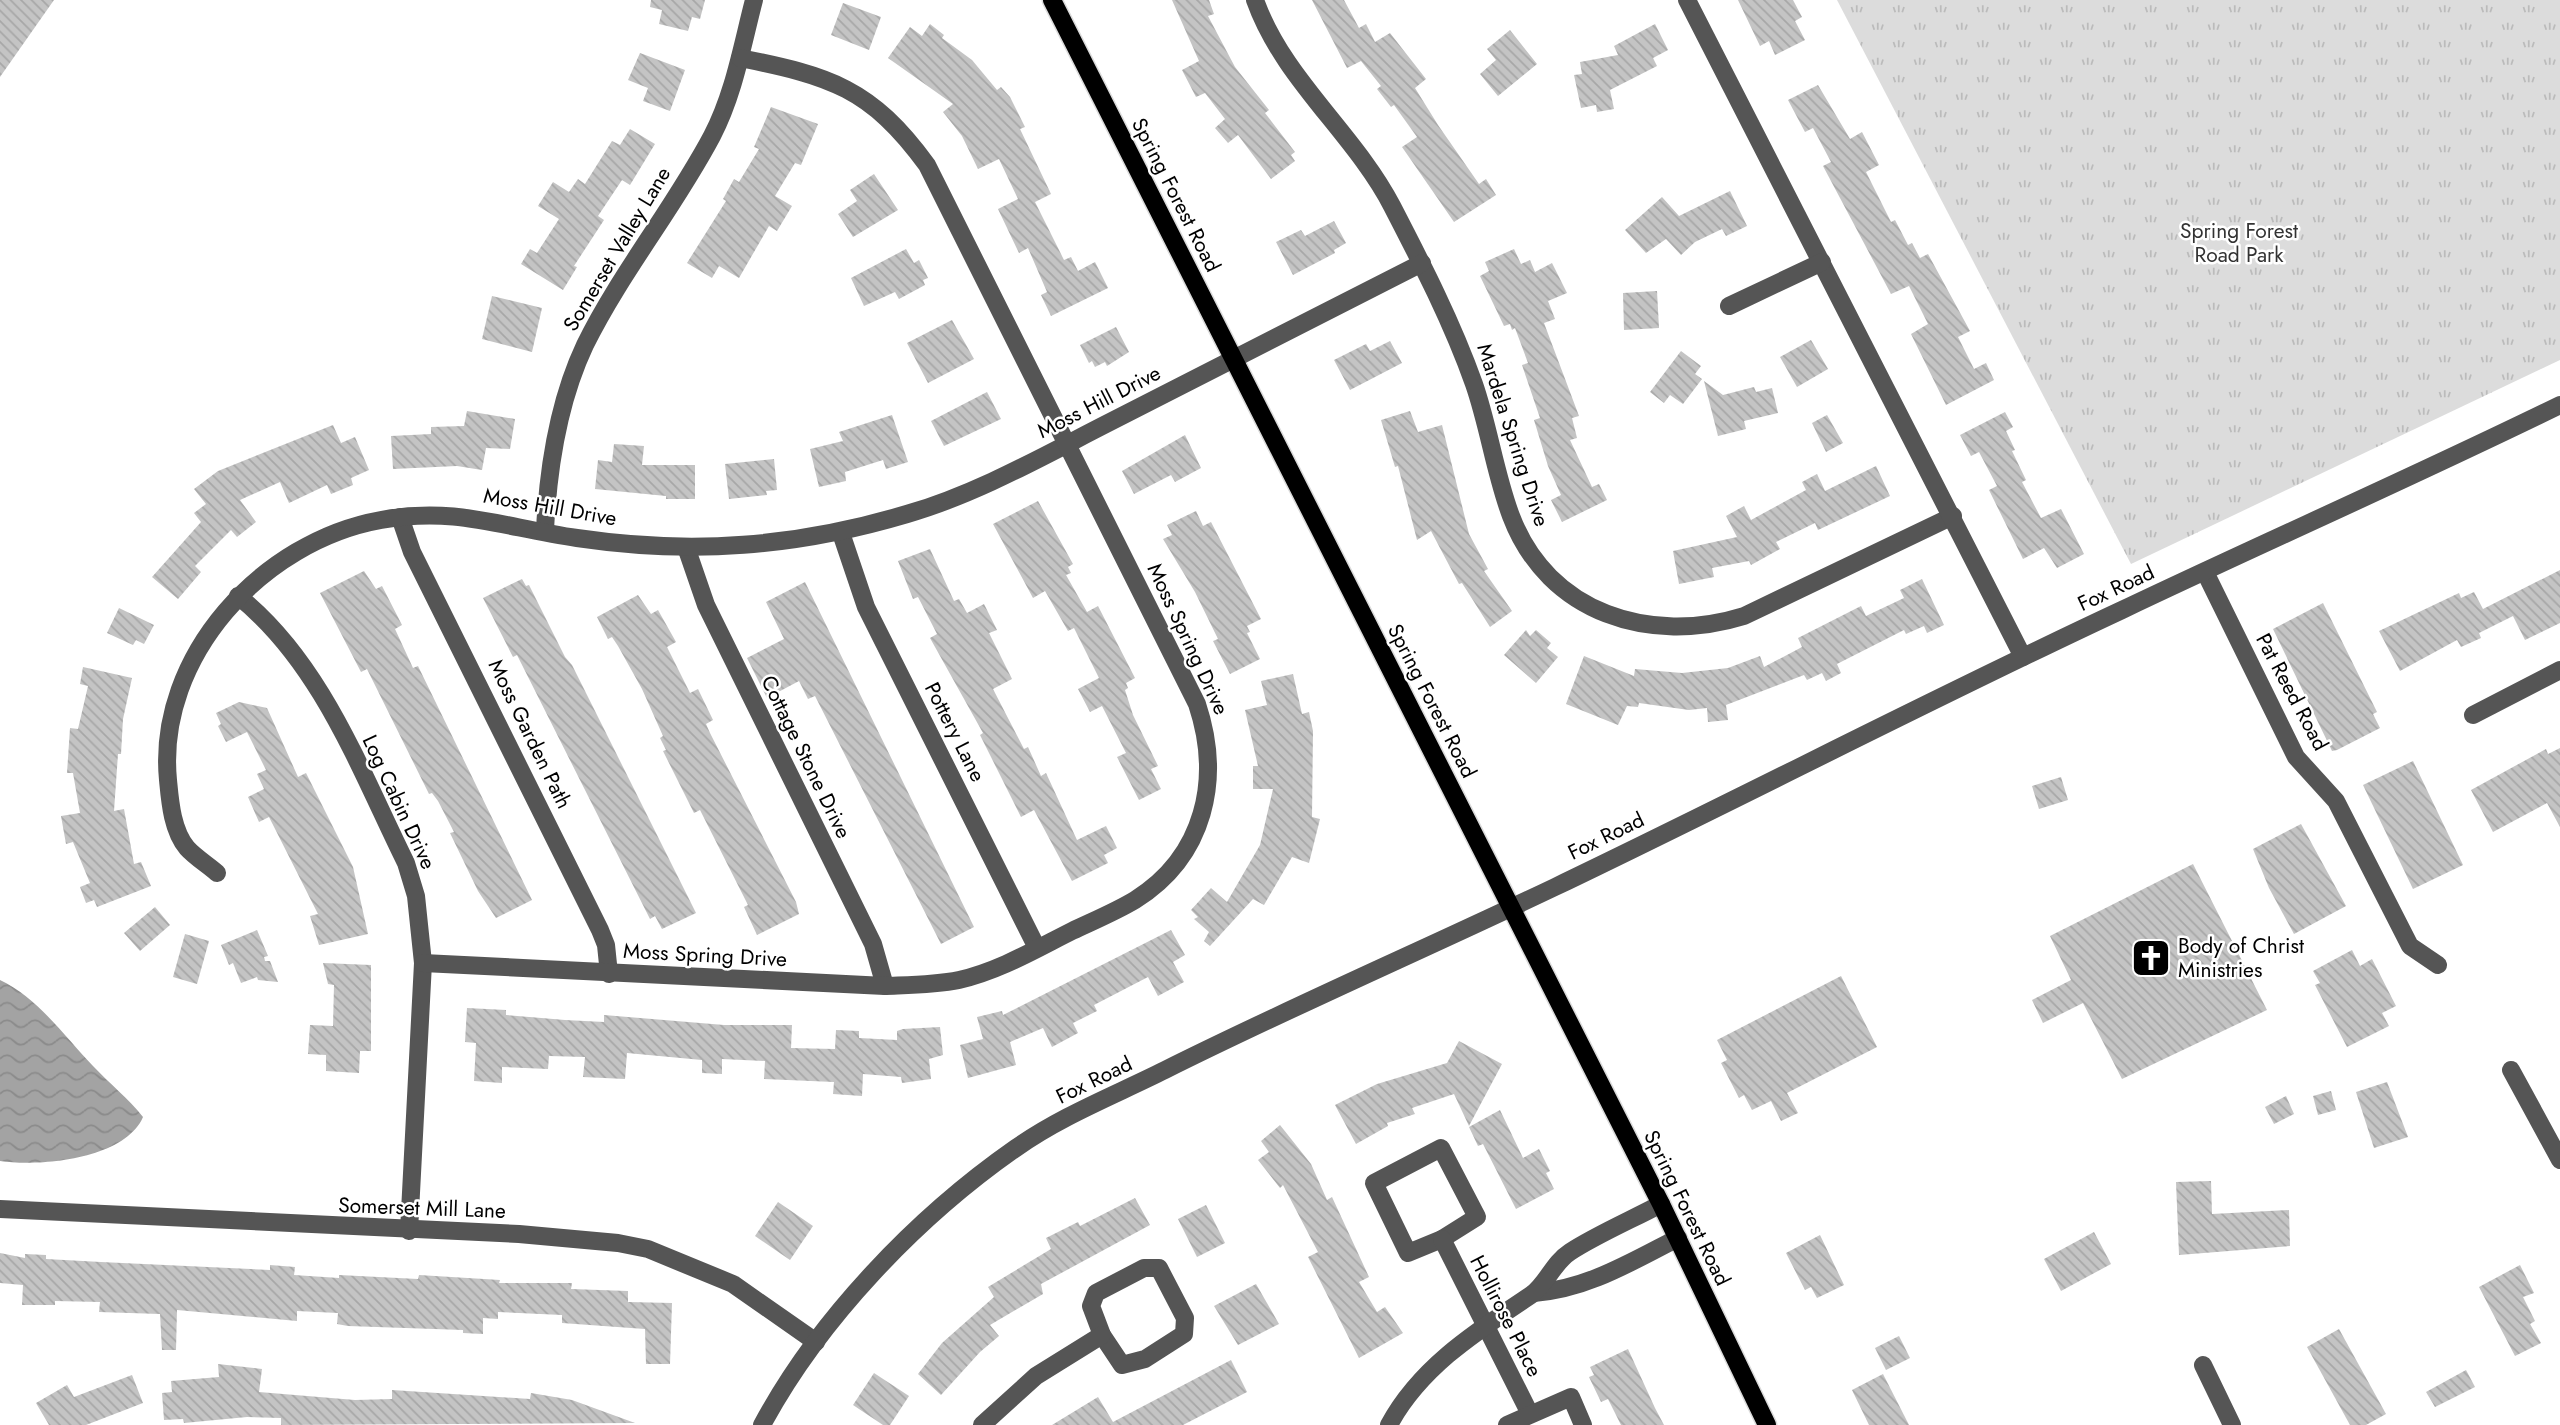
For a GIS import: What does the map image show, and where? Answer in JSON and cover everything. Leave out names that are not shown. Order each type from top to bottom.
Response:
[{"type":"main road","name":"Spring Forest Road","points":[[1052,0],[1661,1204],[1767,1425]]},
{"type":"street","name":"Somerset Valley Lane","points":[[545,530],[547,488],[568,394],[585,346],[712,135],[740,58],[754,0]]},
{"type":"street","name":"Mardela Spring Drive","points":[[1255,0],[1273,42],[1366,166],[1389,201],[1422,263],[1470,374],[1511,516],[1522,540],[1559,583],[1602,612],[1629,623],[1652,627],[1713,626],[1744,616],[1953,516]]},
{"type":"street","points":[[1687,0],[2023,657]]},
{"type":"street","name":"Moss Spring Drive","points":[[423,963],[885,986],[960,979],[1001,967],[1134,901],[1176,864],[1198,823],[1208,793],[1210,772],[1204,727],[1196,704],[927,164],[884,112],[855,92],[820,77],[740,58]]},
{"type":"street","points":[[1728,306],[1822,262]]},
{"type":"street","name":"Moss Hill Drive","points":[[218,873],[186,846],[176,827],[170,800],[168,743],[174,711],[193,660],[209,631],[238,596],[303,548],[357,526],[400,517],[463,515],[577,538],[686,547],[742,547],[841,533],[938,503],[1067,444],[1422,263]]},
{"type":"street","name":"Fox Road","points":[[762,1425],[777,1396],[816,1342],[880,1268],[932,1214],[1022,1144],[1206,1050],[1510,907],[2023,657],[2559,408]]},
{"type":"street","name":"Moss Garden Path","points":[[400,517],[412,552],[600,930],[606,945],[609,974]]},
{"type":"street","name":"Pottery Lane","points":[[841,533],[866,607],[1037,948]]},
{"type":"street","name":"Cottage Stone Drive","points":[[686,547],[706,605],[873,944],[885,986]]},
{"type":"street","name":"Pat Reed Road","points":[[2205,572],[2296,757],[2336,801],[2410,946],[2438,965]]},
{"type":"street","name":"Log Cabin Drive","points":[[238,596],[267,619],[314,680],[407,863],[416,896],[423,963],[409,1231]]},
{"type":"street","points":[[2473,715],[2560,670]]},
{"type":"street","points":[[2511,1070],[2560,1160]]},
{"type":"street","points":[[1441,1148],[1477,1217],[1442,1239],[1408,1253],[1374,1182],[1441,1148]]},
{"type":"street","points":[[1389,1425],[1405,1399],[1428,1373],[1486,1325],[1534,1293],[1551,1269],[1570,1252],[1661,1204]]},
{"type":"street","name":"Somerset Mill Lane","points":[[0,1209],[579,1238],[648,1249],[733,1284],[816,1342]]},
{"type":"street","points":[[1534,1293],[1564,1291],[1589,1282],[1678,1238]]},
{"type":"street","name":"Hollirose Place","points":[[1442,1239],[1530,1414]]},
{"type":"street","points":[[1143,1268],[1160,1268],[1185,1318],[1184,1334],[1145,1359],[1122,1365],[1102,1335],[1091,1306],[1096,1293],[1143,1268]]},
{"type":"street","points":[[982,1425],[1036,1376],[1102,1335]]},
{"type":"street","points":[[2203,1365],[2232,1425]]},
{"type":"street","points":[[1507,1425],[1571,1397],[1583,1425]]},
{"type":"green space","name":"Spring Forest Road Park","points":[[1837,0],[2560,0],[2560,360],[2131,564]]},
{"type":"water","points":[[0,980],[39,1007],[137,1110],[143,1117],[133,1131],[119,1142],[80,1157],[37,1163],[0,1161]]},
{"type":"building","points":[[0,0],[54,0],[0,77]]},
{"type":"building","points":[[651,0],[705,0],[700,19],[692,17],[688,31],[659,24],[662,10],[650,7]]},
{"type":"building","points":[[1172,0],[1209,0],[1214,14],[1208,16],[1235,67],[1269,110],[1265,113],[1295,152],[1291,155],[1295,161],[1271,179],[1238,135],[1228,143],[1215,128],[1225,119],[1205,93],[1196,97],[1182,70],[1199,61]]},
{"type":"building","points":[[1312,0],[1344,0],[1359,28],[1366,24],[1375,42],[1390,33],[1426,79],[1415,88],[1438,125],[1479,184],[1486,179],[1496,195],[1454,222],[1402,147],[1417,137],[1394,105],[1391,107],[1377,89],[1381,86],[1361,61],[1347,68]]},
{"type":"building","points":[[1738,0],[1793,0],[1802,17],[1795,21],[1805,40],[1775,55],[1769,41],[1760,46]]},
{"type":"building","points":[[843,3],[881,17],[869,50],[831,35]]},
{"type":"building","points":[[930,24],[944,35],[942,38],[972,60],[997,90],[1001,87],[1010,97],[1025,127],[1020,129],[1051,194],[1035,202],[1064,260],[1071,257],[1078,271],[1095,262],[1108,288],[1051,316],[1041,295],[1047,292],[1028,248],[1019,253],[998,209],[1018,199],[999,159],[978,169],[962,136],[943,112],[953,104],[888,58],[910,27],[922,36]]},
{"type":"building","points":[[1655,24],[1668,50],[1653,58],[1657,66],[1610,90],[1614,109],[1597,112],[1596,105],[1581,108],[1574,75],[1582,74],[1580,62],[1618,55],[1614,46]]},
{"type":"building","points":[[1510,30],[1537,64],[1498,96],[1480,74],[1496,60],[1487,49]]},
{"type":"building","points":[[640,53],[685,70],[670,111],[643,101],[648,88],[628,80]]},
{"type":"building","points":[[1818,85],[1850,139],[1862,132],[1879,165],[1866,172],[1891,222],[1895,220],[1908,245],[1912,243],[1920,258],[1928,254],[1970,331],[1958,337],[1974,369],[1986,363],[1994,380],[1946,405],[1911,334],[1928,324],[1909,286],[1891,294],[1823,166],[1831,162],[1813,128],[1805,132],[1788,100]]},
{"type":"building","points":[[771,107],[818,124],[801,165],[795,163],[775,196],[792,206],[777,231],[769,226],[739,278],[719,266],[712,278],[687,263],[726,201],[723,199],[734,179],[739,182],[759,149],[754,147]]},
{"type":"building","points":[[630,129],[655,144],[630,185],[622,180],[598,216],[604,220],[574,266],[577,267],[563,290],[521,264],[530,249],[537,253],[559,219],[538,206],[553,182],[569,192],[578,179],[585,184],[612,141],[620,145]]},
{"type":"building","points":[[874,174],[898,210],[853,237],[838,214],[857,201],[850,190]]},
{"type":"building","points":[[1730,191],[1747,226],[1726,236],[1722,229],[1695,242],[1681,255],[1666,239],[1646,253],[1625,230],[1662,197],[1679,216]]},
{"type":"building","points":[[1334,221],[1346,243],[1334,250],[1335,253],[1293,275],[1276,242],[1301,230],[1305,236]]},
{"type":"building","points":[[906,249],[914,263],[919,260],[928,278],[923,280],[925,285],[899,299],[895,292],[864,306],[851,278]]},
{"type":"building","points":[[1514,249],[1521,264],[1530,260],[1535,272],[1552,263],[1567,293],[1548,301],[1555,319],[1544,323],[1579,416],[1572,418],[1577,438],[1570,440],[1592,487],[1599,484],[1607,500],[1562,522],[1551,500],[1561,495],[1548,466],[1534,420],[1540,418],[1522,365],[1528,363],[1515,328],[1512,330],[1510,324],[1504,326],[1480,276],[1489,271],[1485,262]]},
{"type":"building","points":[[1657,291],[1659,328],[1624,330],[1623,293]]},
{"type":"building","points":[[492,296],[542,308],[532,352],[482,339]]},
{"type":"building","points":[[952,320],[974,359],[928,383],[907,343]]},
{"type":"building","points":[[1116,327],[1129,352],[1107,366],[1105,362],[1095,367],[1092,361],[1089,363],[1080,345]]},
{"type":"building","points":[[1811,340],[1828,369],[1797,387],[1780,357]]},
{"type":"building","points":[[1390,341],[1402,363],[1350,390],[1334,360],[1366,344],[1370,351]]},
{"type":"building","points":[[1681,351],[1701,366],[1695,374],[1702,379],[1683,404],[1670,395],[1664,403],[1650,392]]},
{"type":"building","points":[[1704,381],[1723,395],[1754,387],[1756,392],[1772,388],[1778,413],[1744,421],[1746,429],[1718,436]]},
{"type":"building","points":[[987,392],[1001,419],[944,446],[931,421]]},
{"type":"building","points":[[467,411],[515,419],[510,449],[486,448],[482,470],[457,466],[393,469],[391,436],[431,434],[431,427],[464,426]]},
{"type":"building","points":[[1410,411],[1418,432],[1442,425],[1469,534],[1488,569],[1484,571],[1512,611],[1490,627],[1462,583],[1459,584],[1431,531],[1417,540],[1398,466],[1395,467],[1381,420]]},
{"type":"building","points":[[2005,412],[2013,427],[2006,431],[2015,450],[2012,451],[2026,480],[2022,482],[2041,518],[2061,509],[2084,554],[2057,568],[2044,548],[2023,559],[1989,490],[1997,486],[1979,452],[1971,456],[1960,435]]},
{"type":"building","points":[[892,415],[908,462],[886,469],[883,460],[845,472],[846,481],[819,487],[810,449],[843,441],[839,432]]},
{"type":"building","points":[[1827,415],[1843,443],[1826,452],[1812,423]]},
{"type":"building","points":[[333,425],[341,443],[355,437],[369,470],[351,478],[353,485],[331,494],[327,485],[289,503],[280,482],[240,500],[256,522],[237,537],[231,530],[195,566],[201,572],[178,599],[152,577],[201,522],[194,513],[206,504],[194,489],[218,471]]},
{"type":"building","points":[[1185,435],[1201,468],[1175,482],[1171,475],[1134,494],[1122,471]]},
{"type":"building","points":[[614,444],[644,446],[642,465],[695,465],[695,499],[666,499],[666,496],[595,489],[598,460],[612,462]]},
{"type":"building","points":[[774,459],[777,490],[766,491],[767,495],[729,499],[725,464]]},
{"type":"building","points":[[1876,466],[1890,496],[1818,530],[1815,523],[1776,542],[1780,549],[1751,565],[1749,561],[1712,568],[1714,577],[1679,584],[1673,551],[1737,537],[1726,516],[1744,506],[1751,520],[1806,490],[1802,482],[1817,474],[1825,491]]},
{"type":"building","points":[[1038,501],[1073,564],[1068,567],[1071,573],[1066,575],[1087,612],[1098,606],[1135,678],[1126,683],[1128,688],[1125,690],[1133,715],[1158,766],[1151,769],[1161,789],[1139,800],[1117,757],[1126,753],[1102,706],[1090,712],[1078,689],[1099,678],[1074,628],[1068,631],[1045,591],[1033,598],[993,524]]},
{"type":"building","points":[[1196,511],[1203,526],[1211,522],[1261,619],[1247,626],[1250,632],[1247,633],[1260,659],[1230,674],[1213,641],[1218,639],[1195,592],[1163,539],[1172,535],[1167,525]]},
{"type":"building","points":[[930,549],[954,601],[959,599],[967,613],[984,604],[997,630],[989,633],[1012,679],[993,689],[1024,749],[1028,747],[1041,776],[1046,773],[1077,840],[1106,826],[1117,848],[1104,855],[1108,863],[1072,881],[1034,810],[1021,817],[980,735],[983,733],[930,638],[937,634],[918,597],[913,599],[898,561]]},
{"type":"building","points":[[2560,570],[2560,623],[2525,640],[2513,616],[2479,633],[2481,638],[2461,647],[2457,640],[2400,671],[2379,631],[2459,593],[2461,598],[2474,592],[2483,609]]},
{"type":"building","points":[[364,571],[376,589],[382,586],[402,625],[395,629],[413,668],[418,666],[532,900],[496,918],[478,891],[450,833],[454,832],[438,801],[432,793],[429,794],[367,669],[361,672],[320,593]]},
{"type":"building","points":[[522,579],[526,586],[529,585],[565,657],[572,665],[696,913],[662,929],[655,916],[650,919],[517,655],[513,657],[483,598]]},
{"type":"building","points":[[1922,579],[1944,625],[1927,633],[1924,626],[1906,634],[1904,630],[1837,664],[1841,673],[1826,681],[1822,673],[1807,680],[1804,675],[1726,705],[1728,720],[1708,722],[1707,708],[1689,710],[1639,703],[1638,707],[1627,706],[1618,725],[1566,704],[1584,656],[1634,676],[1635,669],[1682,673],[1728,668],[1760,656],[1764,667],[1802,647],[1798,638],[1861,606],[1866,616],[1904,598],[1900,590]]},
{"type":"building","points":[[805,582],[974,927],[941,944],[815,696],[808,699],[799,681],[767,698],[747,658],[784,639],[766,602]]},
{"type":"building","points":[[638,595],[651,614],[658,610],[676,642],[667,647],[690,693],[698,689],[713,720],[706,724],[710,733],[796,902],[799,914],[757,935],[744,907],[748,905],[700,810],[694,813],[663,751],[666,750],[660,738],[663,736],[642,689],[618,646],[612,637],[608,639],[597,617]]},
{"type":"building","points":[[2323,603],[2377,712],[2373,714],[2380,728],[2332,751],[2273,629]]},
{"type":"building","points":[[119,608],[154,625],[144,644],[136,640],[133,645],[107,633]]},
{"type":"building","points":[[1526,630],[1530,636],[1536,630],[1551,643],[1547,648],[1558,657],[1536,683],[1504,655]]},
{"type":"building","points":[[83,667],[132,678],[123,719],[121,754],[118,754],[114,811],[124,809],[134,864],[141,862],[151,886],[97,907],[94,900],[86,903],[80,887],[90,883],[73,842],[66,844],[61,816],[80,813],[73,773],[67,773],[70,728],[78,729],[88,686],[80,684]]},
{"type":"building","points":[[1293,674],[1302,714],[1309,712],[1313,731],[1312,817],[1320,819],[1309,863],[1292,857],[1264,905],[1253,899],[1210,946],[1204,941],[1209,932],[1194,919],[1198,917],[1191,910],[1211,888],[1227,902],[1260,845],[1273,789],[1253,789],[1253,766],[1258,766],[1245,710],[1267,705],[1261,681]]},
{"type":"building","points":[[239,702],[267,708],[298,777],[306,773],[353,867],[368,934],[319,945],[310,916],[318,914],[269,817],[259,822],[248,797],[264,789],[257,774],[266,770],[247,732],[226,742],[218,726],[221,724],[216,713]]},
{"type":"building","points":[[2560,748],[2560,827],[2547,803],[2493,832],[2471,790],[2546,749],[2548,754]]},
{"type":"building","points":[[2413,761],[2463,865],[2413,889],[2363,785]]},
{"type":"building","points":[[2061,777],[2068,800],[2039,809],[2032,786]]},
{"type":"building","points":[[2301,824],[2346,906],[2294,934],[2269,888],[2253,849]]},
{"type":"building","name":"Body of Christ Ministries","points":[[2193,864],[2267,1010],[2122,1079],[2083,1003],[2043,1023],[2032,1000],[2071,980],[2050,936]]},
{"type":"building","points":[[155,907],[170,925],[140,951],[124,933]]},
{"type":"building","points":[[257,930],[268,956],[264,957],[265,961],[270,961],[278,982],[258,980],[257,977],[241,983],[233,963],[229,965],[221,945]]},
{"type":"building","points":[[1171,930],[1185,955],[1173,962],[1184,982],[1158,996],[1148,977],[1094,1005],[1097,1011],[1073,1023],[1078,1033],[1052,1047],[1043,1028],[1010,1042],[1016,1065],[968,1078],[960,1045],[983,1039],[977,1017],[1002,1011],[1003,1015]]},
{"type":"building","points":[[185,934],[209,941],[197,984],[173,977]]},
{"type":"building","points":[[2352,950],[2360,966],[2372,959],[2396,1006],[2382,1013],[2389,1026],[2347,1047],[2315,985],[2320,983],[2313,971]]},
{"type":"building","points":[[323,963],[371,965],[371,1051],[360,1051],[359,1073],[326,1071],[326,1055],[308,1054],[310,1025],[333,1026],[334,985],[328,984]]},
{"type":"building","points":[[1841,976],[1877,1047],[1787,1093],[1798,1113],[1781,1121],[1771,1101],[1752,1110],[1744,1095],[1739,1098],[1721,1063],[1727,1060],[1717,1040]]},
{"type":"building","points":[[467,1008],[506,1010],[506,1015],[565,1020],[604,1022],[604,1015],[724,1025],[792,1025],[791,1048],[835,1049],[836,1030],[859,1031],[859,1038],[897,1040],[897,1031],[903,1029],[940,1027],[943,1055],[929,1059],[931,1079],[902,1083],[901,1077],[863,1074],[862,1096],[833,1094],[834,1082],[764,1079],[765,1061],[722,1059],[722,1074],[702,1073],[702,1060],[627,1053],[625,1079],[583,1077],[585,1057],[549,1056],[548,1069],[502,1067],[502,1083],[474,1081],[476,1043],[465,1042]]},
{"type":"building","points":[[1459,1041],[1502,1064],[1469,1126],[1454,1094],[1412,1108],[1415,1114],[1387,1123],[1388,1126],[1356,1144],[1335,1105],[1377,1084],[1447,1063]]},
{"type":"building","points":[[2387,1082],[2408,1137],[2374,1148],[2356,1092]]},
{"type":"building","points":[[2331,1091],[2336,1110],[2318,1115],[2313,1096]]},
{"type":"building","points":[[2286,1096],[2294,1114],[2274,1124],[2265,1107]]},
{"type":"building","points":[[1500,1110],[1523,1158],[1539,1149],[1550,1171],[1546,1173],[1554,1189],[1516,1209],[1483,1144],[1478,1146],[1469,1127]]},
{"type":"building","points":[[1280,1125],[1311,1164],[1327,1200],[1332,1197],[1369,1277],[1359,1282],[1377,1312],[1385,1307],[1403,1333],[1359,1358],[1308,1257],[1318,1252],[1283,1185],[1280,1188],[1258,1160],[1269,1152],[1261,1141]]},
{"type":"building","points":[[2211,1181],[2212,1214],[2289,1210],[2290,1246],[2179,1255],[2176,1182]]},
{"type":"building","points":[[1135,1198],[1150,1225],[1041,1284],[1043,1294],[990,1325],[999,1336],[980,1352],[941,1395],[918,1374],[942,1343],[994,1297],[988,1287],[1051,1249],[1046,1238],[1078,1222],[1080,1226]]},
{"type":"building","points":[[778,1202],[813,1226],[790,1260],[755,1236]]},
{"type":"building","points":[[1206,1205],[1225,1243],[1197,1257],[1178,1219]]},
{"type":"building","points":[[2094,1232],[2111,1264],[2061,1291],[2044,1259]]},
{"type":"building","points":[[1820,1235],[1844,1285],[1817,1298],[1811,1287],[1805,1290],[1786,1253]]},
{"type":"building","points":[[0,1253],[25,1258],[25,1254],[46,1255],[46,1259],[270,1270],[270,1265],[295,1267],[294,1275],[339,1278],[339,1275],[418,1279],[419,1275],[500,1280],[499,1283],[572,1283],[571,1289],[628,1291],[628,1302],[672,1303],[670,1364],[646,1364],[645,1329],[562,1323],[562,1315],[498,1312],[498,1319],[483,1318],[483,1334],[463,1333],[463,1330],[348,1326],[337,1324],[338,1313],[297,1311],[297,1321],[177,1310],[176,1350],[162,1350],[160,1314],[99,1312],[100,1302],[55,1301],[55,1305],[22,1305],[23,1285],[0,1283]]},
{"type":"building","points":[[2520,1265],[2534,1293],[2523,1297],[2535,1321],[2530,1324],[2541,1343],[2515,1356],[2479,1287]]},
{"type":"building","points":[[1256,1284],[1279,1324],[1238,1345],[1214,1306]]},
{"type":"building","points":[[2339,1329],[2386,1414],[2366,1425],[2350,1425],[2307,1347]]},
{"type":"building","points":[[1899,1336],[1910,1358],[1886,1370],[1875,1348]]},
{"type":"building","points":[[1628,1349],[1664,1425],[1621,1425],[1608,1399],[1601,1402],[1589,1377],[1594,1375],[1590,1367]]},
{"type":"building","points":[[1231,1360],[1247,1392],[1183,1425],[1052,1425],[1098,1397],[1113,1422]]},
{"type":"building","points":[[218,1364],[262,1369],[259,1392],[355,1400],[392,1399],[392,1390],[530,1399],[531,1393],[572,1400],[635,1423],[281,1425],[281,1418],[247,1417],[184,1423],[183,1419],[164,1420],[162,1393],[172,1392],[171,1381],[219,1377]]},
{"type":"building","points":[[2466,1370],[2475,1387],[2435,1407],[2426,1392]]},
{"type":"building","points":[[874,1373],[909,1396],[890,1425],[883,1425],[853,1405]]},
{"type":"building","points":[[1883,1374],[1909,1425],[1869,1425],[1852,1390]]},
{"type":"building","points":[[132,1375],[143,1403],[86,1425],[49,1425],[36,1403],[67,1385],[74,1397]]},
{"type":"place","name":"Body of Christ Ministries","points":[[2151,958]]}]
